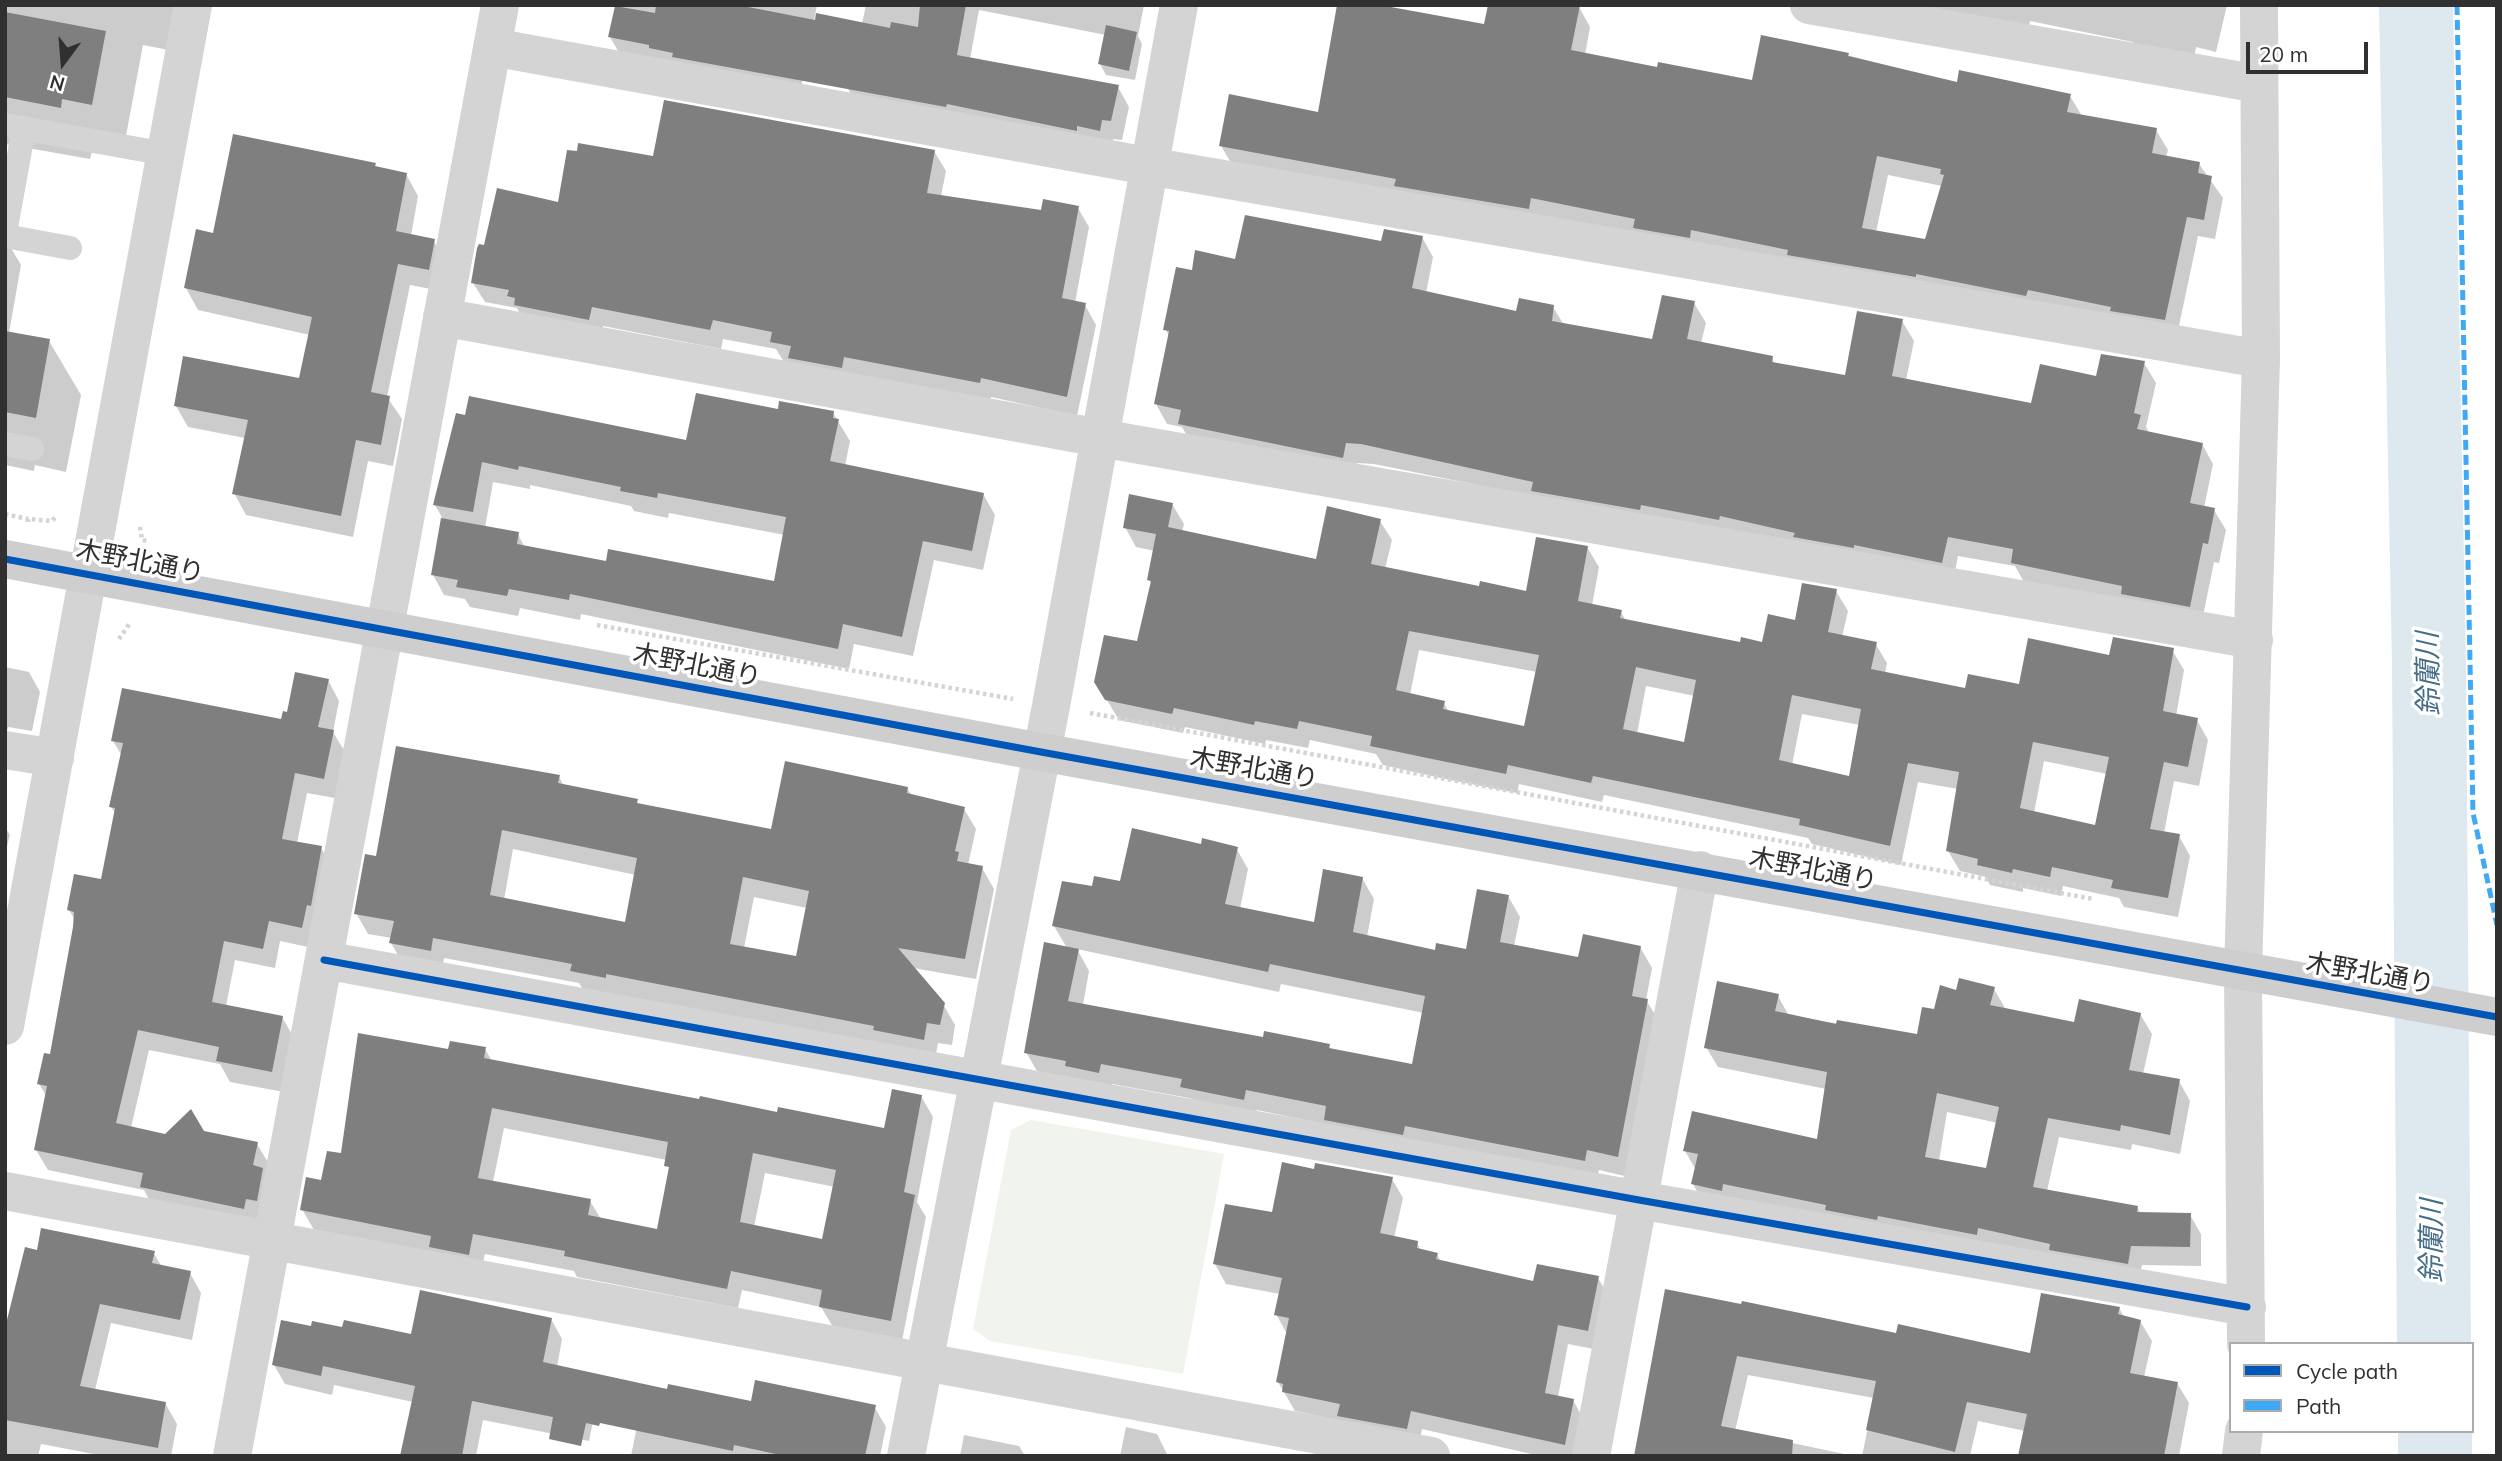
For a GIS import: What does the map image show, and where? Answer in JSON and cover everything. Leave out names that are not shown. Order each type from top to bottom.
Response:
[{"type":"street","points":[[7,1009],[194,5]]},
{"type":"street","points":[[232,1456],[500,5]]},
{"type":"street","points":[[906,1456],[1051,706],[1179,5]]},
{"type":"street","points":[[1810,5],[2259,84]]},
{"type":"street","points":[[324,960],[1639,1200],[2246,1326],[2243,972],[2261,359],[2259,5]]},
{"type":"street","points":[[492,47],[1148,166],[2261,359]]},
{"type":"street","points":[[442,317],[1100,438],[2254,640]]},
{"type":"street","name":"木野北通り","points":[[11,560],[1041,752],[1700,870],[2348,992],[2492,1016]]},
{"type":"street","points":[[5,750],[55,758]]},
{"type":"street","points":[[1591,1456],[1700,870]]},
{"type":"street","points":[[5,1191],[1431,1456]]},
{"type":"street","points":[[2241,1456],[2244,1433]]},
{"type":"lane","points":[[70,248],[5,234],[15,127],[166,154]]},
{"type":"lane","points":[[5,444],[32,449]]},
{"type":"path","points":[[5,514],[52,521],[67,498],[102,504],[137,514],[142,540],[156,542]]},
{"type":"path","points":[[11,560],[28,519]]},
{"type":"path","points":[[584,622],[2094,899]]},
{"type":"shaded area","points":[[1031,1120],[1224,1154],[1183,1374],[990,1341],[973,1329],[1011,1130]]},
{"type":"building","points":[[656,5],[738,5],[815,20],[816,13],[890,28],[891,22],[918,27],[920,5],[966,5],[957,55],[1119,85],[1111,121],[1102,120],[1100,131],[1077,126],[1077,131],[947,104],[946,107],[672,57],[673,53],[649,48],[649,45],[608,37],[615,6],[655,13]]},
{"type":"building","points":[[1337,5],[1380,5],[1484,24],[1488,5],[1580,5],[1571,50],[1657,67],[1658,62],[1752,80],[1761,35],[1849,53],[1848,56],[1957,82],[1959,70],[2071,94],[2067,112],[2157,128],[2152,153],[2200,162],[2198,173],[2212,176],[2204,220],[2187,217],[2165,320],[2110,311],[2111,307],[2028,290],[2026,296],[1916,274],[1916,277],[1787,255],[1788,250],[1691,230],[1690,238],[1633,228],[1635,219],[1531,198],[1529,209],[1394,186],[1396,179],[1219,146],[1229,94],[1318,112]],"holes":[[[1877,156],[1941,169],[1940,174],[1944,175],[1925,239],[1862,228]]]},
{"type":"building","points":[[5,12],[106,31],[92,105],[62,99],[61,108],[5,97]]},
{"type":"building","points":[[1106,25],[1137,32],[1129,71],[1098,64]]},
{"type":"building","points":[[664,100],[935,150],[927,193],[1041,210],[1043,199],[1079,206],[1062,298],[1086,303],[1067,397],[981,378],[980,383],[844,357],[842,368],[788,358],[791,346],[770,342],[772,332],[713,320],[710,330],[592,307],[589,320],[514,305],[515,298],[507,296],[509,290],[471,283],[477,248],[479,244],[484,245],[497,188],[558,202],[567,150],[577,151],[578,143],[653,156]]},
{"type":"building","points":[[233,134],[376,163],[375,166],[407,173],[396,231],[435,239],[429,270],[398,264],[371,392],[390,396],[381,445],[356,440],[341,516],[232,494],[248,420],[174,406],[183,356],[299,378],[312,317],[184,288],[196,229],[213,233]]},
{"type":"building","points":[[1245,215],[1381,241],[1384,229],[1423,236],[1412,288],[1516,311],[1519,298],[1554,305],[1552,321],[1652,339],[1662,295],[1695,301],[1687,339],[1773,356],[1772,362],[1845,375],[1857,311],[1903,319],[1892,376],[2031,403],[2040,364],[2096,376],[2101,354],[2145,361],[2134,413],[2141,415],[2137,429],[2203,443],[2190,503],[2215,508],[2208,544],[2203,543],[2190,607],[2121,594],[2122,586],[2011,563],[2013,549],[1948,537],[1942,563],[1854,545],[1854,548],[1793,537],[1795,533],[1720,516],[1719,520],[1641,505],[1640,510],[1531,491],[1533,482],[1361,444],[1346,443],[1343,458],[1178,424],[1181,410],[1154,404],[1169,331],[1163,330],[1176,267],[1192,270],[1195,250],[1235,259]]},
{"type":"building","points":[[5,331],[50,339],[36,418],[5,412]]},
{"type":"building","points":[[696,393],[778,409],[779,401],[834,411],[833,418],[839,419],[830,461],[984,493],[972,551],[923,541],[902,637],[843,624],[838,649],[570,594],[569,600],[509,589],[507,596],[456,587],[458,580],[431,575],[441,518],[519,532],[517,544],[606,561],[608,549],[774,581],[786,517],[658,493],[657,498],[620,491],[621,487],[519,466],[518,470],[482,462],[473,512],[433,505],[456,413],[465,415],[469,396],[686,440]]},
{"type":"building","points":[[1129,494],[1173,503],[1168,527],[1316,559],[1327,506],[1381,519],[1371,564],[1479,586],[1480,581],[1526,591],[1536,537],[1588,546],[1578,601],[1622,610],[1620,618],[1740,642],[1741,637],[1762,642],[1768,614],[1795,620],[1802,583],[1837,589],[1828,632],[1877,642],[1871,669],[1965,688],[1968,674],[2019,684],[2028,638],[2109,655],[2113,637],[2174,648],[2163,711],[2198,718],[2188,767],[2164,762],[2150,829],[2180,834],[2168,898],[2111,888],[2113,880],[2052,867],[2050,877],[2013,869],[2012,873],[1977,865],[1978,859],[1946,851],[1959,772],[1908,763],[1890,846],[1799,825],[1800,819],[1593,776],[1591,783],[1508,765],[1506,774],[1370,746],[1372,736],[1299,721],[1297,729],[1255,721],[1254,725],[1174,708],[1172,714],[1105,700],[1094,682],[1104,635],[1137,641],[1151,581],[1147,580],[1156,534],[1123,528]],"holes":[[[1409,631],[1539,655],[1524,726],[1443,709],[1445,701],[1396,690]],[[1636,667],[1696,680],[1684,742],[1623,729]],[[1792,695],[1861,709],[1849,776],[1779,760]],[[2033,742],[2109,757],[2095,825],[2020,808]]]},
{"type":"building","points":[[295,672],[329,679],[318,727],[334,730],[324,779],[295,773],[282,839],[322,846],[311,906],[307,905],[302,928],[269,921],[263,949],[224,941],[212,1002],[283,1016],[272,1072],[216,1061],[219,1047],[138,1030],[116,1123],[165,1134],[191,1109],[204,1131],[258,1142],[253,1165],[263,1168],[257,1201],[246,1199],[244,1209],[140,1187],[143,1173],[34,1150],[47,1086],[37,1084],[44,1053],[50,1054],[73,927],[74,912],[67,910],[74,874],[101,879],[115,808],[109,807],[123,743],[111,741],[122,688],[281,719],[283,711],[287,712]]},
{"type":"building","points":[[396,746],[560,775],[558,783],[638,799],[637,803],[771,829],[785,761],[908,787],[907,793],[965,807],[955,851],[959,852],[957,861],[983,866],[965,959],[898,948],[945,1003],[940,1025],[927,1023],[924,1040],[873,1030],[874,1026],[606,974],[606,978],[570,971],[572,964],[433,938],[431,951],[389,943],[394,921],[354,914],[365,854],[376,856]],"holes":[[[502,830],[637,858],[625,922],[490,895]],[[743,877],[809,891],[796,956],[730,944]]]},
{"type":"building","points":[[1132,828],[1201,844],[1202,838],[1238,847],[1225,904],[1314,922],[1323,869],[1363,877],[1353,932],[1435,950],[1436,943],[1466,949],[1477,889],[1509,895],[1500,942],[1578,957],[1583,934],[1641,946],[1632,996],[1648,999],[1618,1157],[1587,1150],[1585,1161],[1405,1126],[1403,1135],[1324,1120],[1326,1106],[1246,1090],[1244,1100],[1180,1087],[1182,1079],[1101,1064],[1099,1073],[1065,1066],[1066,1061],[1024,1053],[1044,942],[1079,949],[1068,1001],[1263,1037],[1264,1031],[1330,1044],[1329,1048],[1412,1064],[1425,996],[1270,964],[1268,972],[1052,926],[1062,881],[1092,886],[1094,876],[1120,881]]},
{"type":"building","points":[[1959,978],[1995,987],[1990,1005],[2074,1022],[2079,999],[2141,1013],[2129,1070],[2180,1079],[2170,1135],[2121,1125],[2120,1131],[2048,1118],[2033,1187],[2138,1206],[2137,1212],[2191,1213],[2190,1247],[2131,1246],[2128,1264],[2049,1250],[2050,1244],[1978,1228],[1977,1235],[1878,1216],[1877,1220],[1825,1210],[1826,1205],[1723,1184],[1722,1191],[1691,1184],[1698,1154],[1683,1151],[1692,1111],[1817,1139],[1827,1072],[1704,1048],[1717,981],[1779,994],[1775,1011],[1836,1024],[1837,1020],[1917,1034],[1922,1007],[1934,1009],[1940,985],[1956,990]],"holes":[[[1937,1093],[1999,1107],[1986,1168],[1925,1157]]]},
{"type":"building","points":[[358,1033],[448,1049],[450,1041],[486,1047],[484,1058],[699,1099],[700,1096],[777,1112],[778,1107],[884,1128],[892,1089],[922,1095],[904,1192],[915,1195],[891,1321],[819,1307],[822,1290],[731,1271],[727,1289],[564,1256],[565,1251],[473,1234],[469,1255],[429,1247],[431,1236],[300,1210],[306,1177],[321,1180],[327,1151],[341,1153]],"holes":[[[492,1108],[668,1142],[664,1166],[669,1167],[657,1229],[588,1215],[591,1199],[478,1178]],[[753,1153],[836,1170],[822,1239],[740,1222]]]},
{"type":"building","points":[[1282,1162],[1314,1169],[1315,1163],[1393,1177],[1380,1233],[1418,1241],[1417,1248],[1438,1253],[1436,1259],[1533,1281],[1537,1264],[1599,1276],[1588,1331],[1558,1325],[1545,1393],[1574,1399],[1565,1445],[1411,1411],[1407,1429],[1337,1416],[1340,1404],[1282,1392],[1283,1384],[1276,1382],[1289,1318],[1274,1315],[1282,1278],[1213,1264],[1225,1204],[1272,1212]]},
{"type":"building","points":[[41,1228],[155,1251],[152,1263],[191,1271],[180,1320],[100,1304],[80,1386],[166,1402],[158,1448],[5,1420],[5,1328],[25,1247],[37,1250]]},
{"type":"building","points":[[1665,1289],[1741,1304],[1742,1301],[1896,1333],[1898,1324],[2030,1353],[2041,1293],[2120,1307],[2118,1314],[2141,1320],[2130,1373],[2178,1382],[2164,1456],[2018,1456],[2027,1414],[1967,1402],[1955,1452],[1866,1430],[1876,1381],[1737,1356],[1721,1426],[1793,1440],[1792,1456],[1634,1456]]},
{"type":"building","points":[[420,1290],[552,1318],[543,1362],[667,1389],[668,1384],[751,1401],[755,1380],[876,1405],[865,1456],[785,1456],[734,1445],[733,1451],[600,1423],[599,1426],[586,1423],[581,1446],[549,1439],[553,1417],[472,1401],[462,1456],[400,1456],[415,1386],[323,1366],[321,1376],[272,1365],[281,1320],[311,1326],[312,1321],[342,1327],[344,1320],[411,1334]]},
{"type":"waterway","name":"鈴蘭川","points":[[2416,5],[2429,664],[2434,1342]]},
{"type":"waterway","name":"鈴蘭川","points":[[2435,1433],[2435,1456]]},
{"type":"marked path","points":[[2457,5],[2473,813],[2497,925]]},
{"type":"cycle path","points":[[5,559],[1041,752],[2497,1017]]},
{"type":"cycle path","points":[[324,960],[1639,1200],[2247,1307]]}]
